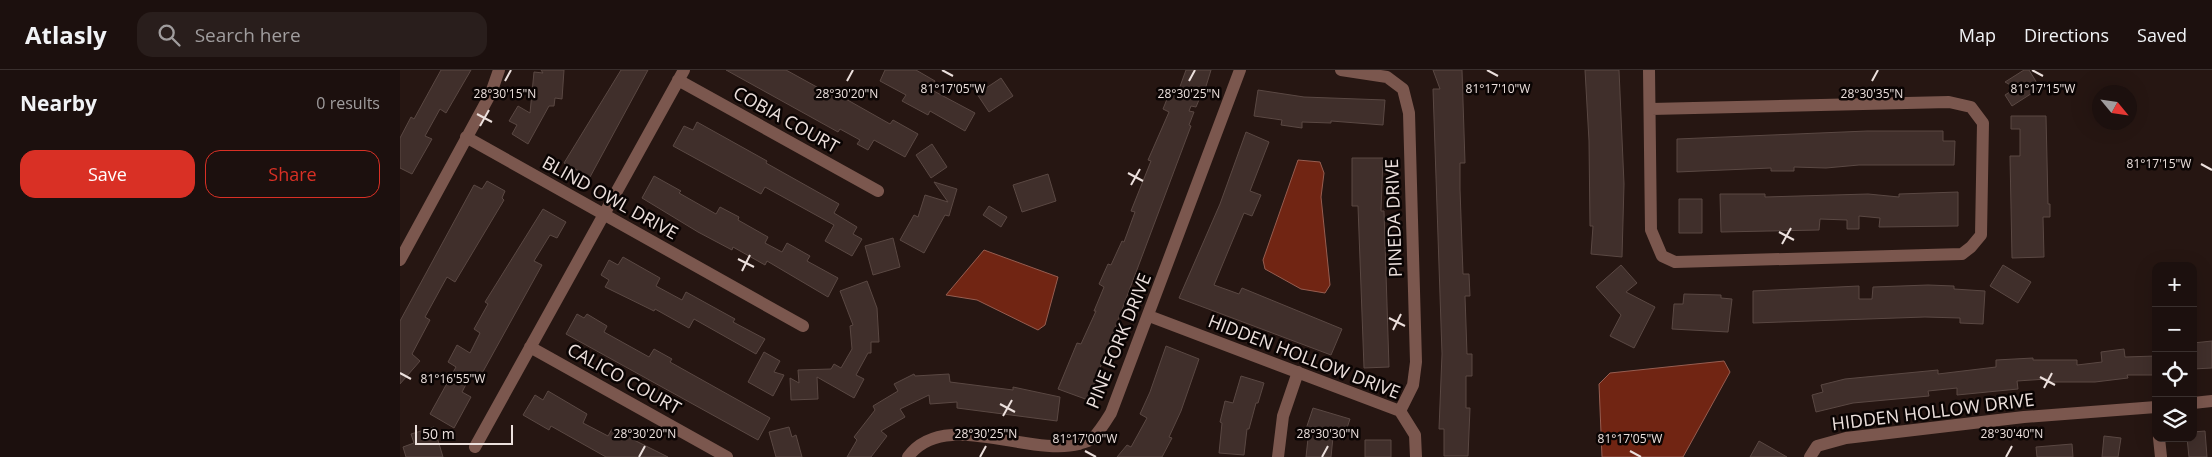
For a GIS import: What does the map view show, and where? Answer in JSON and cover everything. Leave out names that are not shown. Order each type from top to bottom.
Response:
[{"type":"street","points":[[400,260],[491,93],[499,70]]},
{"type":"street","name":"PINE FORK DRIVE","points":[[908,457],[920,444],[946,435],[972,436],[1044,448],[1070,447],[1092,439],[1112,413],[1240,70]]},
{"type":"street","name":"PINEDA DRIVE","points":[[1341,70],[1387,77],[1403,89],[1409,112],[1416,362],[1413,385],[1400,411]]},
{"type":"street","points":[[1649,70],[1651,109],[1650,230],[1662,256],[1675,262],[1962,254],[1981,235],[1983,123],[1971,107],[1949,102],[1651,109]]},
{"type":"street","points":[[475,447],[681,75]]},
{"type":"street","name":"COBIA COURT","points":[[681,75],[878,191]]},
{"type":"street","name":"BLIND OWL DRIVE","points":[[466,137],[803,326]]},
{"type":"street","name":"HIDDEN HOLLOW DRIVE","points":[[1149,316],[1400,411],[1415,435],[1416,457]]},
{"type":"street","name":"CALICO COURT","points":[[530,347],[727,457]]},
{"type":"street","points":[[1278,457],[1283,416],[1298,372]]},
{"type":"street","points":[[2197,403],[2212,401]]},
{"type":"street","name":"HIDDEN HOLLOW DRIVE","points":[[1810,457],[1817,446],[1846,438],[2024,418],[2152,408]]},
{"type":"street","points":[[2159,442],[2161,457]]},
{"type":"shaded area","points":[[1298,160],[1320,162],[1324,173],[1321,197],[1330,285],[1325,293],[1301,289],[1265,269],[1263,260]]},
{"type":"shaded area","points":[[984,250],[1058,277],[1045,325],[1038,330],[977,300],[946,295]]},
{"type":"shaded area","points":[[1724,361],[1730,372],[1683,457],[1602,457],[1599,384],[1610,373]]},
{"type":"building","points":[[441,70],[471,70],[446,113],[440,109],[425,136],[432,139],[412,174],[400,168],[400,138],[411,117],[414,119]]},
{"type":"building","points":[[541,70],[564,70],[562,99],[555,98],[554,106],[549,106],[528,144],[512,134],[517,125],[509,121],[518,106],[530,113],[534,72],[543,73]]},
{"type":"building","points":[[621,70],[648,70],[590,177],[564,163]]},
{"type":"building","points":[[726,70],[786,70],[835,97],[837,94],[890,124],[893,120],[918,134],[905,157],[874,140],[868,150],[857,144],[860,140],[840,129],[838,132]]},
{"type":"building","points":[[885,70],[916,70],[935,81],[930,89],[975,113],[965,131],[930,111],[928,115],[902,101],[906,95],[880,81]]},
{"type":"building","points":[[1186,70],[1211,70],[1203,96],[1201,95],[1196,107],[1191,106],[1189,111],[1194,112],[1189,125],[1191,126],[1088,400],[1058,389],[1077,343],[1081,344],[1096,311],[1094,311],[1104,287],[1099,284],[1108,264],[1111,265],[1122,241],[1124,242],[1135,212],[1131,211],[1151,161],[1148,160],[1169,112],[1163,109],[1171,89],[1178,92]]},
{"type":"building","points":[[1433,70],[1462,70],[1465,163],[1460,163],[1460,189],[1463,274],[1469,274],[1470,296],[1465,296],[1467,354],[1472,354],[1472,376],[1466,376],[1466,408],[1470,408],[1468,456],[1444,456],[1444,429],[1439,429],[1442,354],[1433,89],[1440,89]]},
{"type":"building","points":[[1585,70],[1619,70],[1624,184],[1622,257],[1591,254],[1593,226],[1590,226],[1589,141]]},
{"type":"building","points":[[2024,70],[2029,70],[2040,88],[2012,106],[2005,95],[2016,88],[2005,82]]},
{"type":"building","points":[[1001,78],[1013,96],[989,112],[977,94]]},
{"type":"building","points":[[1258,90],[1304,97],[1385,100],[1383,125],[1331,121],[1331,123],[1302,122],[1302,128],[1281,125],[1282,120],[1254,116]]},
{"type":"building","points":[[2011,116],[2046,116],[2050,217],[2043,217],[2044,257],[2012,258],[2010,156],[2020,156],[2020,129],[2011,129]]},
{"type":"building","points":[[697,122],[839,204],[834,213],[857,227],[853,234],[862,239],[852,256],[825,241],[834,225],[765,187],[761,194],[673,146],[684,126],[693,130]]},
{"type":"building","points":[[1867,131],[1943,131],[1943,141],[1955,141],[1954,165],[1859,165],[1826,168],[1794,167],[1794,171],[1771,171],[1771,168],[1677,172],[1677,139]]},
{"type":"building","points":[[1246,132],[1269,142],[1250,191],[1261,195],[1252,216],[1244,213],[1214,285],[1239,294],[1242,288],[1342,329],[1331,355],[1179,298],[1220,204]]},
{"type":"building","points":[[932,144],[947,167],[931,178],[916,155]]},
{"type":"building","points":[[1352,158],[1383,158],[1381,211],[1384,211],[1389,367],[1364,368],[1358,206],[1352,206]]},
{"type":"building","points":[[1048,174],[1056,201],[1022,212],[1013,185]]},
{"type":"building","points":[[654,176],[716,214],[720,207],[739,217],[738,220],[768,237],[765,243],[782,252],[787,243],[810,256],[807,261],[838,278],[828,297],[767,261],[765,265],[733,247],[732,250],[698,232],[642,198]]},
{"type":"building","points":[[487,181],[505,191],[502,198],[504,200],[455,282],[447,277],[425,317],[430,320],[412,354],[420,361],[400,384],[400,321],[474,185],[482,189]]},
{"type":"building","points":[[934,182],[957,189],[949,216],[945,215],[924,253],[900,240],[914,215],[918,217],[925,195],[948,202]]},
{"type":"building","points":[[1958,192],[1958,226],[1879,227],[1880,218],[1859,216],[1859,229],[1847,229],[1847,220],[1820,219],[1819,230],[1721,232],[1720,194],[1765,194],[1765,197],[1868,194],[1899,197],[1899,194]]},
{"type":"building","points":[[1679,199],[1702,199],[1702,233],[1679,233]]},
{"type":"building","points":[[989,206],[1007,217],[1001,227],[983,215]]},
{"type":"building","points":[[543,209],[566,222],[557,238],[550,235],[534,261],[542,265],[480,377],[472,373],[462,392],[471,397],[454,428],[430,414],[456,367],[448,362],[457,345],[470,353],[480,333],[474,329],[488,304],[485,302]]},
{"type":"building","points":[[893,238],[900,267],[873,275],[865,246]]},
{"type":"building","points":[[623,257],[660,278],[656,286],[682,300],[686,292],[735,319],[733,322],[765,339],[756,354],[694,319],[689,328],[655,309],[654,311],[605,287],[609,280],[601,275],[609,260],[618,265]]},
{"type":"building","points":[[1621,265],[1637,283],[1626,292],[1655,307],[1634,348],[1610,336],[1621,315],[1596,287]]},
{"type":"building","points":[[2003,265],[2031,282],[2018,303],[1990,286]]},
{"type":"building","points":[[867,281],[877,308],[879,342],[871,342],[871,353],[868,353],[856,375],[864,379],[854,398],[817,377],[818,399],[791,400],[790,378],[799,383],[798,370],[831,369],[834,364],[841,368],[852,349],[850,326],[853,325],[840,291]]},
{"type":"building","points":[[1859,286],[1859,299],[1872,299],[1873,287],[1954,286],[1954,289],[1985,291],[1983,324],[1960,323],[1960,318],[1925,317],[1753,323],[1753,291]]},
{"type":"building","points":[[1684,294],[1721,295],[1721,298],[1732,299],[1728,332],[1672,329],[1674,304],[1683,304]]},
{"type":"building","points":[[577,314],[584,318],[587,314],[607,326],[604,332],[649,357],[654,349],[672,359],[670,362],[770,418],[758,440],[566,334]]},
{"type":"building","points":[[2212,341],[2212,368],[2197,369],[2197,343]]},
{"type":"building","points":[[1166,346],[1199,359],[1181,411],[1169,437],[1172,438],[1162,457],[1117,457],[1127,445],[1131,447],[1147,418],[1140,414]]},
{"type":"building","points":[[2124,349],[2125,357],[2152,356],[2152,375],[2127,375],[2128,378],[2095,382],[2047,382],[2047,379],[2017,381],[2018,389],[1957,395],[1957,388],[1928,391],[1929,396],[1853,403],[1816,412],[1812,395],[1823,392],[1821,385],[1845,379],[1938,370],[1938,374],[1996,367],[1996,360],[2033,358],[2033,360],[2077,360],[2077,365],[2102,362],[2101,352]]},
{"type":"building","points":[[764,352],[780,361],[774,372],[784,375],[773,396],[748,382]]},
{"type":"building","points":[[914,374],[915,376],[949,374],[950,382],[1013,390],[1013,387],[1060,397],[1057,421],[957,408],[957,402],[930,404],[929,395],[900,409],[905,417],[881,431],[887,436],[871,457],[847,457],[857,440],[854,437],[875,410],[873,406],[898,391],[894,384]]},
{"type":"building","points":[[1241,376],[1264,383],[1249,429],[1247,429],[1244,455],[1219,453],[1222,423],[1220,422],[1225,401],[1233,403]]},
{"type":"building","points":[[548,391],[587,414],[583,423],[608,436],[612,429],[668,457],[606,457],[551,426],[549,430],[523,415],[535,395],[543,400]]},
{"type":"building","points":[[1313,408],[1350,419],[1343,440],[1333,437],[1331,457],[1306,457],[1309,429],[1306,429]]},
{"type":"building","points":[[434,427],[443,457],[406,457],[403,447],[414,443],[411,434]]},
{"type":"building","points":[[789,427],[792,437],[796,435],[802,457],[776,457],[769,432]]},
{"type":"building","points":[[2205,431],[2207,457],[2189,457],[2187,442],[2197,442],[2197,432]]},
{"type":"building","points":[[2104,436],[2121,438],[2118,457],[2102,457]]},
{"type":"building","points":[[1365,440],[1391,440],[1391,457],[1365,457]]},
{"type":"building","points":[[1759,441],[1787,457],[1750,457]]},
{"type":"building","points":[[2072,444],[2073,457],[2037,457],[2036,447]]}]
